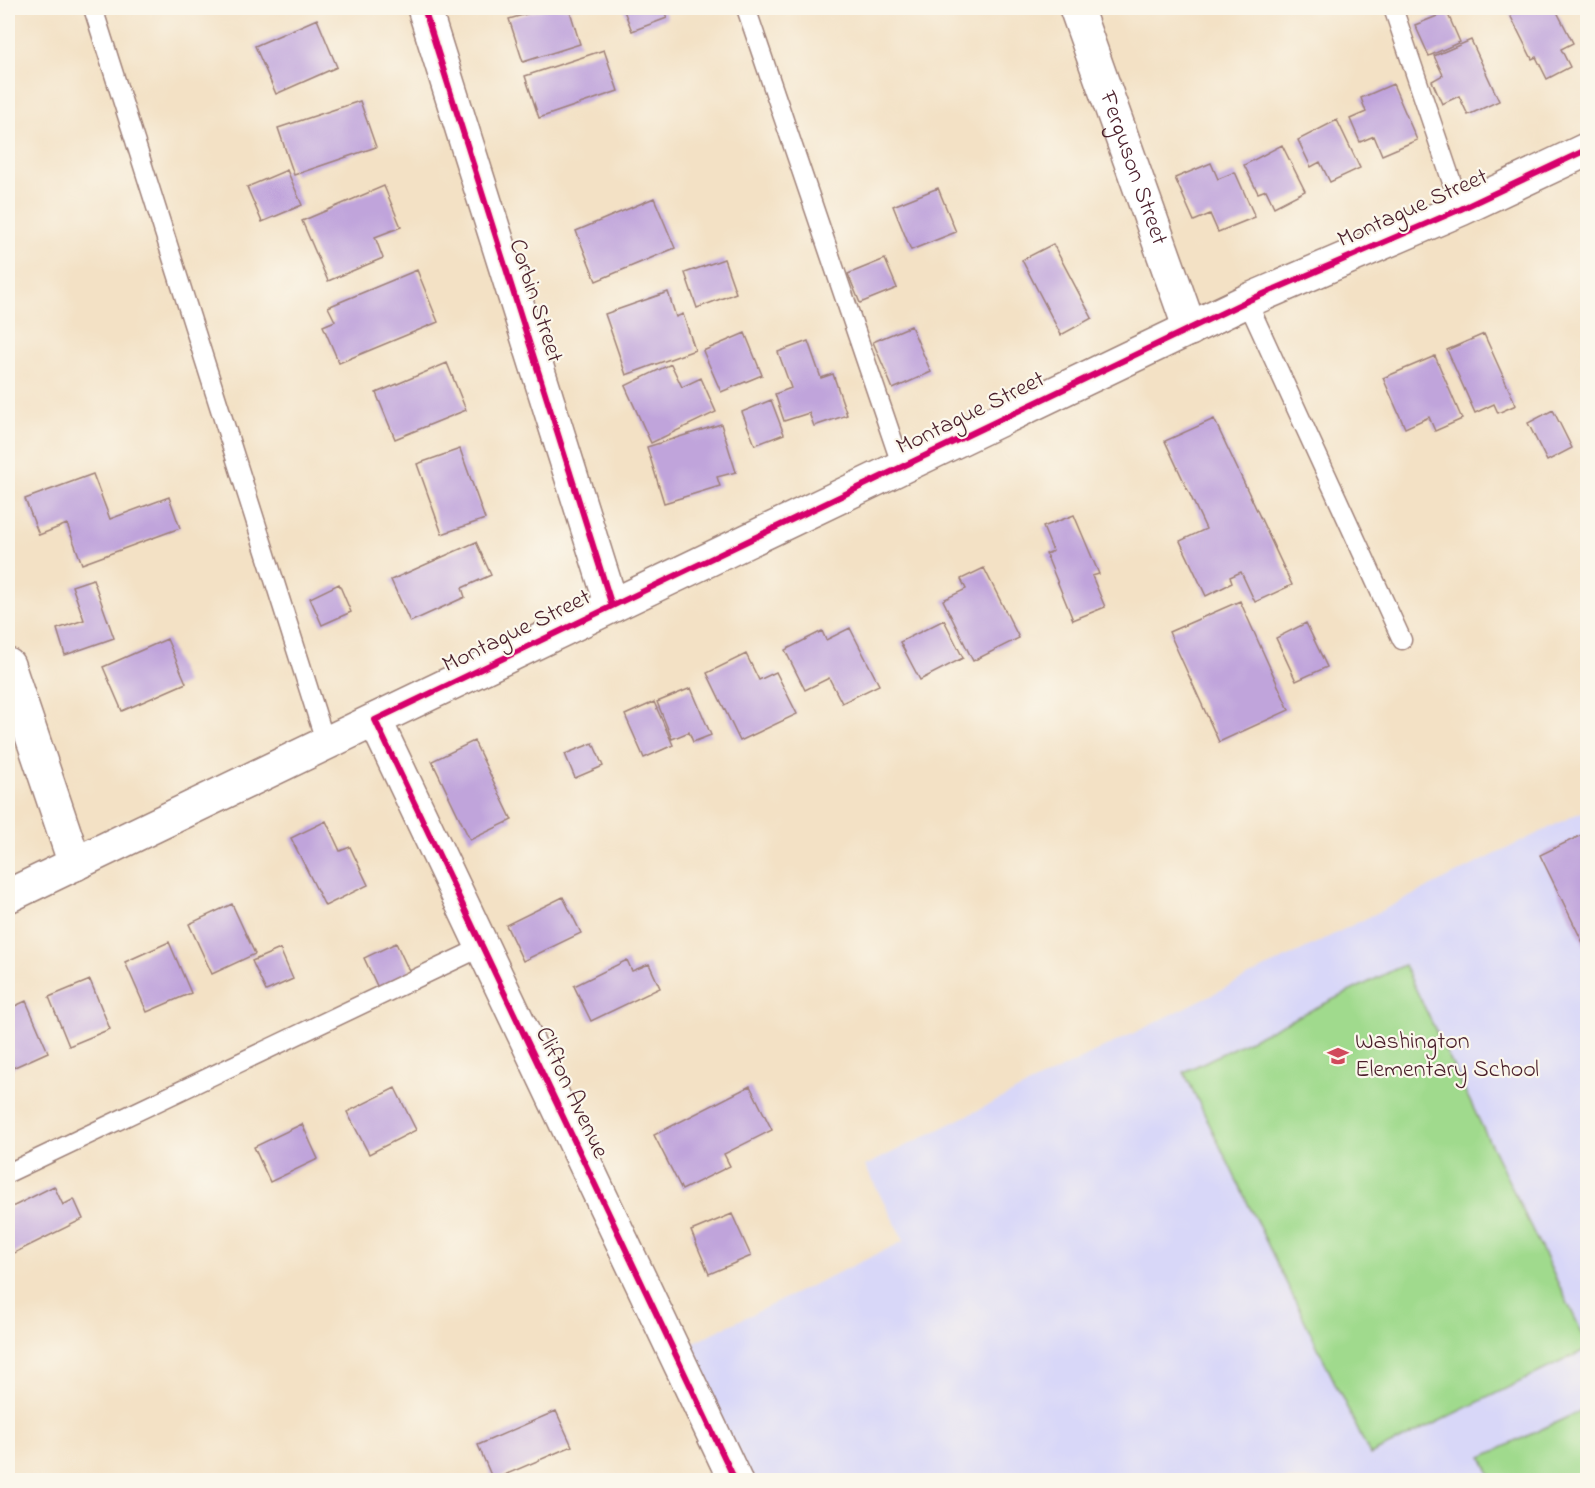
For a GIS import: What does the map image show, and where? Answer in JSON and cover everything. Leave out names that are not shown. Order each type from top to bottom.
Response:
[{"type":"street","name":"Corbin Street","points":[[424,8],[612,606]]},
{"type":"street","name":"Ferguson Street","points":[[1076,8],[1190,329]]},
{"type":"street","name":"Montague Street","points":[[8,897],[1247,301],[1461,208],[1587,149]]},
{"type":"street","points":[[8,665],[75,864]]},
{"type":"street","name":"Clifton Avenue","points":[[375,720],[735,1480]]},
{"type":"lane","points":[[93,8],[326,744]]},
{"type":"lane","points":[[746,8],[902,467]]},
{"type":"lane","points":[[1393,8],[1461,208]]},
{"type":"lane","points":[[1247,301],[1402,640]]},
{"type":"lane","points":[[8,1173],[482,947]]},
{"type":"shaded area","name":"Washington Elementary School","points":[[1587,809],[1587,1480],[749,1480],[686,1346],[904,1241],[865,1166]]},
{"type":"green space","points":[[1404,965],[1587,1343],[1587,1349],[1370,1455],[1184,1072]]},
{"type":"green space","points":[[1587,1408],[1587,1480],[1493,1480],[1482,1457]]},
{"type":"building","points":[[547,8],[569,8],[580,44],[523,62],[509,19]]},
{"type":"building","points":[[623,8],[663,8],[667,18],[632,31]]},
{"type":"building","points":[[1555,8],[1573,43],[1561,49],[1570,67],[1547,79],[1536,57],[1532,59],[1507,9]]},
{"type":"building","points":[[1447,12],[1460,42],[1429,56],[1415,25]]},
{"type":"building","points":[[317,19],[337,67],[276,94],[255,46]]},
{"type":"building","points":[[1471,40],[1499,101],[1468,115],[1459,96],[1442,104],[1432,81],[1443,75],[1434,56]]},
{"type":"building","points":[[604,50],[618,91],[539,118],[525,76]]},
{"type":"building","points":[[1393,84],[1417,140],[1382,155],[1374,136],[1360,142],[1350,119],[1366,112],[1361,98]]},
{"type":"building","points":[[360,101],[376,147],[294,175],[278,128]]},
{"type":"building","points":[[1337,120],[1360,168],[1330,182],[1320,162],[1311,167],[1298,140]]},
{"type":"building","points":[[1282,145],[1305,191],[1274,207],[1266,190],[1258,193],[1244,165]]},
{"type":"building","points":[[1211,163],[1218,179],[1235,172],[1255,217],[1218,232],[1210,214],[1194,221],[1175,178]]},
{"type":"building","points":[[287,170],[302,205],[262,222],[247,187]]},
{"type":"building","points":[[384,186],[401,227],[375,237],[383,258],[328,281],[302,221]]},
{"type":"building","points":[[938,188],[956,232],[911,250],[893,206]]},
{"type":"building","points":[[654,198],[675,248],[596,281],[576,231]]},
{"type":"building","points":[[1053,244],[1092,318],[1061,335],[1022,260]]},
{"type":"building","points":[[724,259],[736,293],[697,308],[685,273]]},
{"type":"building","points":[[885,259],[897,288],[860,303],[848,274]]},
{"type":"building","points":[[417,270],[438,322],[339,363],[323,326],[335,321],[328,307]]},
{"type":"building","points":[[668,292],[676,317],[683,314],[695,350],[626,375],[605,314]]},
{"type":"building","points":[[911,326],[931,372],[893,389],[873,342]]},
{"type":"building","points":[[745,333],[762,375],[721,392],[703,351]]},
{"type":"building","points":[[1484,334],[1516,405],[1498,413],[1494,404],[1475,413],[1447,350]]},
{"type":"building","points":[[808,341],[821,378],[833,374],[847,415],[814,426],[809,413],[784,421],[775,394],[791,388],[778,352]]},
{"type":"building","points":[[1435,356],[1462,419],[1435,431],[1429,417],[1405,428],[1383,378]]},
{"type":"building","points":[[447,363],[466,410],[395,439],[376,393]]},
{"type":"building","points":[[671,364],[682,387],[701,378],[716,412],[651,443],[625,386]]},
{"type":"building","points":[[771,400],[784,434],[755,445],[742,412]]},
{"type":"building","points":[[1553,410],[1572,448],[1547,461],[1528,423]]},
{"type":"building","points":[[1214,419],[1292,585],[1255,602],[1241,572],[1230,577],[1232,583],[1206,596],[1180,541],[1206,529],[1165,441]]},
{"type":"building","points":[[721,424],[736,472],[717,477],[720,486],[664,503],[647,447]]},
{"type":"building","points":[[460,449],[485,519],[442,534],[417,464]]},
{"type":"building","points":[[93,474],[110,519],[169,497],[180,528],[82,564],[67,524],[39,535],[25,499]]},
{"type":"building","points":[[1074,515],[1099,574],[1092,576],[1105,607],[1073,620],[1046,554],[1053,551],[1043,527]]},
{"type":"building","points":[[476,542],[491,575],[462,588],[465,597],[410,622],[391,580]]},
{"type":"building","points":[[984,568],[1019,638],[973,661],[943,600],[966,589],[961,579]]},
{"type":"building","points":[[93,579],[114,638],[65,655],[57,629],[84,620],[72,586]]},
{"type":"building","points":[[339,584],[351,612],[322,625],[310,598]]},
{"type":"building","points":[[1240,601],[1289,710],[1219,742],[1169,632]]},
{"type":"building","points":[[944,620],[963,658],[920,680],[900,642]]},
{"type":"building","points":[[1306,623],[1327,667],[1296,681],[1276,638]]},
{"type":"building","points":[[850,628],[879,685],[842,703],[829,678],[805,690],[785,650],[822,631],[826,640]]},
{"type":"building","points":[[167,639],[186,683],[122,711],[103,667]]},
{"type":"building","points":[[746,654],[759,680],[776,672],[797,714],[740,741],[707,673]]},
{"type":"building","points":[[691,688],[711,735],[693,742],[689,732],[672,739],[657,702]]},
{"type":"building","points":[[654,702],[673,745],[644,758],[625,715]]},
{"type":"building","points":[[474,741],[512,820],[470,840],[432,761]]},
{"type":"building","points":[[593,743],[603,766],[575,778],[565,754]]},
{"type":"building","points":[[326,821],[340,851],[350,847],[368,885],[325,906],[291,838]]},
{"type":"building","points":[[1588,832],[1588,953],[1540,855]]},
{"type":"building","points":[[563,897],[581,933],[523,961],[506,925]]},
{"type":"building","points":[[232,904],[255,954],[212,974],[189,924]]},
{"type":"building","points":[[169,942],[191,993],[147,1012],[125,962]]},
{"type":"building","points":[[396,943],[411,975],[379,990],[364,958]]},
{"type":"building","points":[[280,949],[293,979],[266,991],[252,961]]},
{"type":"building","points":[[627,960],[632,971],[649,964],[660,988],[591,1021],[574,986]]},
{"type":"building","points":[[90,980],[110,1029],[69,1046],[49,997]]},
{"type":"building","points":[[26,1001],[48,1052],[8,1070],[8,1009]]},
{"type":"building","points":[[750,1086],[772,1130],[724,1154],[730,1166],[682,1190],[654,1135]]},
{"type":"building","points":[[395,1088],[416,1130],[369,1154],[347,1112]]},
{"type":"building","points":[[302,1124],[318,1159],[270,1182],[254,1147]]},
{"type":"building","points":[[54,1186],[63,1205],[74,1199],[83,1219],[8,1256],[8,1209]]},
{"type":"building","points":[[732,1214],[751,1256],[709,1274],[691,1231]]},
{"type":"building","points":[[556,1411],[572,1446],[493,1480],[478,1445]]},
{"type":"cycle path","points":[[424,8],[612,606]]},
{"type":"cycle path","points":[[735,1480],[375,720],[1247,301],[1461,209],[1588,149]]},
{"type":"place","name":"Washington Elementary School","points":[[1338,1056]]}]
